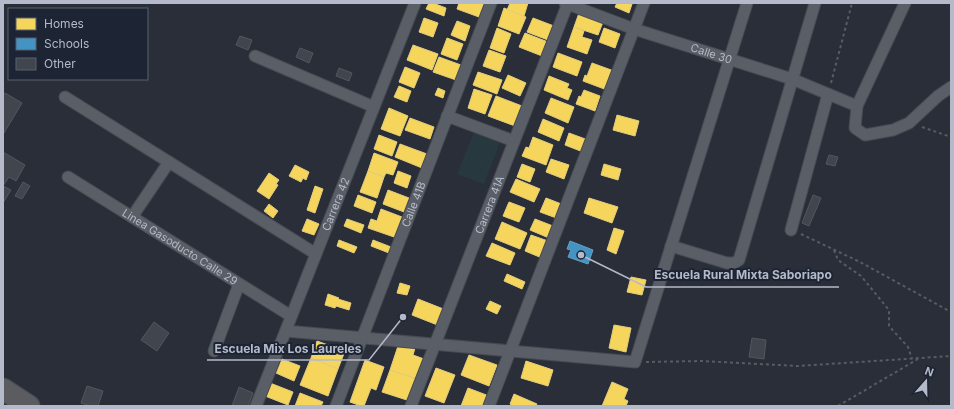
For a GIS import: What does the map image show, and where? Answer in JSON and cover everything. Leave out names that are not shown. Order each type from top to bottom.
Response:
[{"type":"highway","points":[[3,389],[29,406]]},
{"type":"street","name":"Carrera 42","points":[[256,406],[415,3]]},
{"type":"street","name":"Calle 41B","points":[[336,406],[491,3]]},
{"type":"street","name":"Calle 30","points":[[567,3],[634,29],[792,79],[857,106]]},
{"type":"street","name":"Carrera 41A","points":[[411,406],[567,3]]},
{"type":"street","points":[[489,406],[644,3]]},
{"type":"street","points":[[286,331],[635,362],[747,3]]},
{"type":"street","points":[[671,246],[727,263],[734,263],[739,260],[815,3]]},
{"type":"street","points":[[905,3],[857,106],[854,128],[865,135],[893,130],[909,123],[938,96],[951,87]]},
{"type":"street","points":[[255,56],[374,107]]},
{"type":"street","points":[[792,230],[828,94]]},
{"type":"street","points":[[65,96],[316,254]]},
{"type":"street","points":[[447,116],[514,141]]},
{"type":"street","points":[[132,217],[169,162]]},
{"type":"street","name":"Linea Gasoducto Calle 29","points":[[68,178],[291,316]]},
{"type":"street","points":[[214,351],[239,284]]},
{"type":"path","points":[[828,94],[852,3]]},
{"type":"path","points":[[909,123],[951,137]]},
{"type":"path","points":[[792,230],[860,262],[951,312]]},
{"type":"path","points":[[833,249],[838,260],[861,276],[889,310],[889,326],[908,347],[912,359]]},
{"type":"path","points":[[635,362],[701,361],[798,366],[951,356]]},
{"type":"path","points":[[838,406],[920,358]]},
{"type":"shaded area","points":[[474,132],[500,142],[484,184],[457,174]]},
{"type":"building: Homes","points":[[429,3],[446,8],[444,16],[426,9]]},
{"type":"building: Homes","points":[[459,3],[484,3],[479,17],[457,9]]},
{"type":"building: Homes","points":[[510,3],[528,3],[524,16],[507,10]]},
{"type":"building: Homes","points":[[617,3],[632,4],[629,13],[615,7]]},
{"type":"building: Homes","points":[[504,8],[526,17],[519,34],[498,26]]},
{"type":"building: Homes","points":[[579,13],[603,22],[598,35],[574,27]]},
{"type":"building: Homes","points":[[424,18],[438,23],[433,37],[419,32]]},
{"type":"building: Homes","points":[[533,18],[554,26],[548,40],[527,32]]},
{"type":"building: Homes","points":[[457,21],[470,26],[465,41],[451,35]]},
{"type":"building: Homes","points":[[574,27],[584,31],[582,37],[592,40],[587,54],[567,47]]},
{"type":"building: Homes","points":[[497,28],[511,34],[504,53],[490,48]]},
{"type":"building: Homes","points":[[604,28],[620,34],[615,48],[599,42]]},
{"type":"building: Homes","points":[[525,33],[548,42],[542,56],[519,47]]},
{"type":"building: Homes","points":[[447,38],[463,44],[457,60],[441,54]]},
{"type":"building: Homes","points":[[413,45],[438,54],[432,70],[407,60]]},
{"type":"building: Homes","points":[[489,50],[506,56],[500,72],[483,66]]},
{"type":"building: Homes","points":[[558,53],[582,62],[577,76],[553,67]]},
{"type":"building: Homes","points":[[439,57],[461,65],[456,80],[433,72]]},
{"type":"building: Homes","points":[[592,63],[614,71],[607,90],[583,81],[585,75],[587,76]]},
{"type":"building: Homes","points":[[405,67],[420,73],[414,88],[399,82]]},
{"type":"building: Homes","points":[[478,72],[502,80],[497,94],[473,85]]},
{"type":"building: Homes","points":[[508,75],[526,83],[520,96],[502,88]]},
{"type":"building: Homes","points":[[549,76],[569,84],[567,88],[572,90],[568,100],[544,90]]},
{"type":"building: Homes","points":[[399,86],[411,91],[407,102],[394,97]]},
{"type":"building: Homes","points":[[438,88],[445,91],[443,98],[435,95]]},
{"type":"building: Homes","points":[[474,89],[492,95],[485,114],[468,108]]},
{"type":"building: Homes","points":[[584,90],[600,96],[595,111],[576,104],[579,96],[581,97]]},
{"type":"building: Homes","points":[[496,96],[522,106],[515,126],[488,116]]},
{"type":"building: Homes","points":[[551,98],[574,107],[568,123],[545,113]]},
{"type":"building: Homes","points":[[389,108],[408,116],[400,136],[381,129]]},
{"type":"building: Homes","points":[[617,115],[639,121],[635,136],[613,130]]},
{"type":"building: Homes","points":[[410,118],[434,127],[430,139],[405,130]]},
{"type":"building: Homes","points":[[543,119],[564,128],[559,141],[538,132]]},
{"type":"building: Homes","points":[[569,133],[588,140],[583,152],[565,145]]},
{"type":"building: Homes","points":[[379,135],[397,142],[392,156],[374,149]]},
{"type":"building: Homes","points":[[533,137],[553,145],[546,165],[522,156],[526,147],[529,148]]},
{"type":"building: Homes","points":[[400,144],[427,154],[422,168],[395,157]]},
{"type":"building: Homes","points":[[374,153],[398,162],[393,175],[386,173],[384,177],[368,171]]},
{"type":"building: Homes","points":[[551,159],[569,165],[564,179],[546,172]]},
{"type":"building: Homes","points":[[522,164],[535,169],[530,182],[517,177]]},
{"type":"building: Homes","points":[[604,164],[621,169],[618,180],[601,175]]},
{"type":"building: Homes","points":[[295,165],[309,172],[306,180],[303,178],[301,182],[289,176]]},
{"type":"building: Homes","points":[[368,171],[384,177],[377,198],[360,192]]},
{"type":"building: Homes","points":[[398,171],[411,176],[407,188],[394,183]]},
{"type":"building: Homes","points":[[269,173],[279,180],[276,184],[278,185],[269,199],[257,191]]},
{"type":"building: Homes","points":[[516,179],[540,189],[534,202],[510,192]]},
{"type":"building: Homes","points":[[315,186],[323,189],[315,213],[307,210]]},
{"type":"building: Homes","points":[[388,190],[409,198],[404,212],[383,204]]},
{"type":"building: Homes","points":[[358,195],[376,202],[372,213],[354,206]]},
{"type":"building: Homes","points":[[546,198],[564,205],[559,219],[540,212]]},
{"type":"building: Homes","points":[[589,198],[618,207],[612,223],[584,213]]},
{"type":"building: Homes","points":[[509,202],[525,208],[519,222],[503,216]]},
{"type":"building: Homes","points":[[269,204],[278,211],[273,218],[264,211]]},
{"type":"building: Homes","points":[[381,209],[402,217],[394,237],[368,228],[371,219],[377,221]]},
{"type":"building: Homes","points":[[307,219],[319,224],[314,235],[302,231]]},
{"type":"building: Homes","points":[[347,219],[364,225],[361,233],[344,226]]},
{"type":"building: Homes","points":[[535,219],[553,226],[549,238],[530,230]]},
{"type":"building: Homes","points":[[502,222],[527,233],[520,249],[495,239]]},
{"type":"building: Homes","points":[[614,228],[624,231],[616,254],[607,250]]},
{"type":"building: Homes","points":[[531,235],[548,241],[542,258],[525,251]]},
{"type":"building: Homes","points":[[339,240],[357,247],[354,253],[337,246]]},
{"type":"building: Homes","points":[[373,240],[391,247],[389,253],[371,246]]},
{"type":"building: Homes","points":[[492,243],[515,253],[510,265],[486,256]]},
{"type":"building: Homes","points":[[507,274],[525,282],[522,289],[504,281]]},
{"type":"building: Homes","points":[[631,277],[646,280],[642,295],[627,292]]},
{"type":"building: Homes","points":[[400,283],[410,286],[407,295],[397,293]]},
{"type":"building: Homes","points":[[328,294],[351,303],[349,310],[336,306],[335,308],[325,305]]},
{"type":"building: Homes","points":[[418,299],[446,310],[440,326],[412,315]]},
{"type":"building: Homes","points":[[490,301],[501,306],[497,314],[486,309]]},
{"type":"building: Homes","points":[[614,325],[631,328],[626,352],[609,348]]},
{"type":"building: Homes","points":[[317,341],[345,351],[338,369],[311,358]]},
{"type":"building: Homes","points":[[399,343],[415,348],[413,355],[427,360],[420,380],[390,370]]},
{"type":"building: Homes","points":[[469,355],[497,365],[489,386],[461,375]]},
{"type":"building: Homes","points":[[311,358],[338,369],[328,396],[300,385]]},
{"type":"building: Homes","points":[[282,359],[300,366],[294,381],[276,373]]},
{"type":"building: Homes","points":[[365,360],[384,367],[376,390],[371,388],[364,406],[361,406],[350,402]]},
{"type":"building: Homes","points":[[526,361],[553,370],[548,386],[521,378]]},
{"type":"building: Homes","points":[[436,368],[455,375],[444,403],[425,396]]},
{"type":"building: Homes","points":[[390,370],[420,380],[413,402],[382,392]]},
{"type":"building: Homes","points":[[612,382],[628,389],[624,399],[628,401],[626,406],[602,406]]},
{"type":"building: Homes","points":[[270,383],[293,392],[288,405],[265,396]]},
{"type":"building: Homes","points":[[468,388],[489,396],[485,406],[461,406]]},
{"type":"building: Homes","points":[[300,393],[323,402],[321,406],[295,406]]},
{"type":"building: Homes","points":[[514,394],[537,404],[536,406],[513,406],[510,404]]},
{"type":"building: Schools","points":[[570,241],[593,250],[588,264],[568,257],[571,250],[567,249]]},
{"type":"building: Other","points":[[240,36],[252,40],[248,50],[236,45]]},
{"type":"building: Other","points":[[300,48],[313,53],[309,63],[296,57]]},
{"type":"building: Other","points":[[339,68],[352,73],[349,81],[336,76]]},
{"type":"building: Other","points":[[5,93],[22,103],[4,133],[3,95]]},
{"type":"building: Other","points":[[3,152],[25,165],[16,181],[9,177],[3,186]]},
{"type":"building: Other","points":[[829,155],[838,157],[835,166],[826,164]]},
{"type":"building: Other","points":[[23,182],[30,186],[22,199],[15,196]]},
{"type":"building: Other","points":[[3,186],[11,190],[3,203]]},
{"type":"building: Other","points":[[813,195],[821,198],[809,226],[802,223]]},
{"type":"building: Other","points":[[154,322],[169,333],[157,351],[141,340]]},
{"type":"building: Other","points":[[752,338],[766,340],[764,359],[749,357]]},
{"type":"building: Other","points":[[87,386],[103,391],[98,406],[91,406],[81,403]]},
{"type":"building: Other","points":[[239,387],[253,393],[248,406],[232,406]]},
{"type":"place","name":"Escuela Rural Mixta Saboriapo","points":[[581,255]]},
{"type":"place","name":"Escuela Mix Los Laureles","points":[[403,317]]}]
